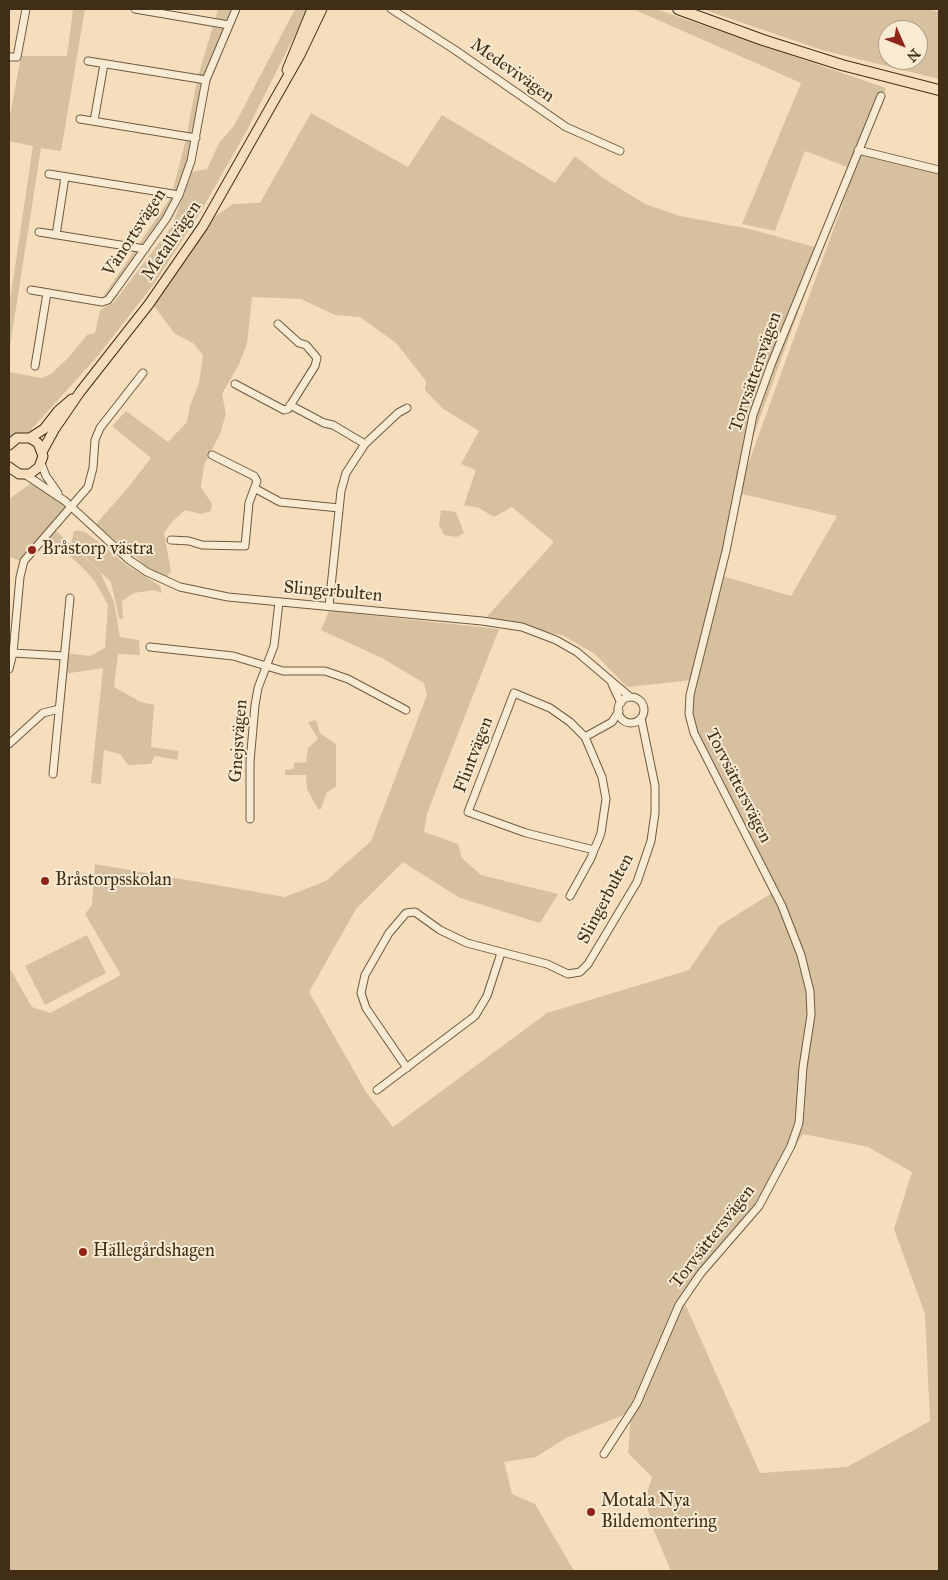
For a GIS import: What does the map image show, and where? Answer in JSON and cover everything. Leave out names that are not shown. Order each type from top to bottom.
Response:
[{"type":"highway","points":[[678,9],[763,40],[833,62],[939,90]]},
{"type":"highway","points":[[690,9],[844,61],[939,85]]},
{"type":"main road","name":"Metallvägen","points":[[276,98],[312,9]]},
{"type":"main road","name":"Metallvägen","points":[[41,463],[42,452],[54,430],[80,392],[149,304],[203,226],[300,55],[322,9]]},
{"type":"main road","name":"Metallvägen","points":[[30,438],[44,429],[58,411],[80,392]]},
{"type":"main road","points":[[10,442],[21,437],[30,438],[38,443],[42,452]]},
{"type":"main road","points":[[9,479],[33,472],[41,463]]},
{"type":"main road","points":[[9,467],[23,475]]},
{"type":"street","points":[[9,57],[17,57],[26,9]]},
{"type":"street","points":[[135,9],[229,25]]},
{"type":"street","name":"Vänortsvägen","points":[[30,290],[97,301],[108,300],[145,249],[179,195],[191,160],[206,80],[236,9]]},
{"type":"street","name":"Medevivägen","points":[[390,9],[455,50],[566,126],[620,151]]},
{"type":"street","points":[[88,61],[206,80]]},
{"type":"street","points":[[94,121],[104,64]]},
{"type":"street","name":"Torvsättersvägen","points":[[604,1454],[637,1403],[666,1330],[682,1300],[713,1259],[759,1206],[791,1146],[799,1123],[803,1067],[812,1015],[810,991],[801,955],[785,912],[694,733],[689,704],[726,550],[753,415],[771,365],[881,96]]},
{"type":"street","points":[[80,119],[196,138]]},
{"type":"street","points":[[858,150],[939,170]]},
{"type":"street","points":[[49,174],[179,195]]},
{"type":"street","points":[[56,235],[65,176]]},
{"type":"street","points":[[39,232],[145,249]]},
{"type":"street","points":[[35,366],[47,293]]},
{"type":"street","points":[[235,384],[284,410],[290,405],[315,366],[317,358],[306,345],[299,343],[278,324]]},
{"type":"street","points":[[9,669],[13,653],[12,620],[20,572],[24,561],[85,492],[90,482],[95,440],[100,428],[143,373]]},
{"type":"street","points":[[290,405],[324,423],[334,425],[365,444]]},
{"type":"street","points":[[329,606],[339,508],[346,473],[365,444],[398,413],[407,408]]},
{"type":"street","points":[[171,540],[189,541],[202,545],[245,546],[249,503],[258,481],[254,476],[212,455]]},
{"type":"street","name":"Slingerbulten","points":[[41,463],[46,476],[64,501],[128,559],[158,578],[180,587],[210,594],[482,621],[522,627],[567,646],[587,659],[630,697]]},
{"type":"street","name":"Slingerbulten","points":[[23,475],[64,501]]},
{"type":"street","points":[[256,489],[280,502],[339,508]]},
{"type":"street","points":[[9,590],[18,591]]},
{"type":"street","points":[[53,774],[70,598]]},
{"type":"street","name":"Gnejsvägen","points":[[250,820],[250,762],[255,705],[276,636],[279,602]]},
{"type":"street","points":[[150,647],[233,656],[283,671],[314,670],[335,673],[406,710]]},
{"type":"street","points":[[13,653],[64,656]]},
{"type":"street","name":"Slingerbulten","points":[[612,683],[621,703]]},
{"type":"street","name":"Flintvägen","points":[[570,896],[594,850],[604,822],[606,799],[599,766],[585,738],[557,712],[514,692],[468,812],[526,834],[594,850]]},
{"type":"street","points":[[585,738],[612,722],[619,711],[621,703],[630,697],[636,698],[642,704],[644,712],[641,718],[628,722],[612,722]]},
{"type":"street","points":[[9,744],[41,714],[59,709]]},
{"type":"street","points":[[619,711],[628,722]]},
{"type":"street","name":"Slingerbulten","points":[[407,1068],[369,1013],[361,993],[365,975],[391,928],[406,913],[415,912],[457,939],[501,953],[547,964],[572,974],[584,969],[636,882],[651,841],[655,813],[655,786],[643,736],[641,718]]},
{"type":"street","name":"Slingerbulten","points":[[628,722],[643,736]]},
{"type":"street","points":[[377,1090],[475,1016],[487,996],[501,953]]},
{"type":"shaded area","points":[[73,9],[85,9],[61,151],[41,148],[9,353],[9,307],[33,146],[9,141],[9,121],[21,56],[67,56]]},
{"type":"shaded area","points":[[218,9],[237,9],[208,82],[179,197],[168,222],[110,303],[98,304],[171,197],[186,139],[197,80]]},
{"type":"shaded area","points":[[295,9],[308,9],[246,132],[200,213],[154,284],[96,358],[28,433],[16,439],[9,436],[9,372],[42,378],[51,374],[69,357],[87,335],[95,333],[100,310],[114,302],[172,226],[192,172],[207,169],[219,143],[234,126]]},
{"type":"shaded area","points":[[633,9],[656,9],[886,88],[861,153],[939,171],[939,1571],[671,1571],[654,1531],[645,1499],[652,1477],[628,1453],[631,1412],[566,1438],[536,1457],[504,1462],[512,1494],[535,1504],[574,1571],[9,1571],[9,967],[32,1007],[50,1013],[121,975],[85,914],[92,905],[95,864],[285,897],[326,881],[371,841],[427,695],[424,683],[382,658],[321,630],[329,611],[499,629],[427,814],[424,832],[458,844],[462,858],[481,875],[558,894],[540,923],[460,898],[403,862],[356,909],[309,992],[366,1092],[393,1127],[547,1013],[689,970],[719,926],[775,891],[701,755],[689,716],[694,680],[627,687],[595,654],[562,635],[484,620],[554,542],[512,507],[494,517],[479,508],[464,505],[476,470],[461,464],[479,431],[442,408],[425,390],[426,381],[396,343],[360,317],[335,315],[301,299],[252,297],[247,344],[239,364],[222,394],[226,414],[220,434],[204,465],[201,487],[212,504],[211,511],[201,514],[185,510],[172,522],[164,533],[171,572],[165,578],[145,565],[96,524],[151,458],[112,426],[126,411],[168,442],[187,422],[190,406],[199,383],[203,355],[193,343],[175,334],[154,306],[214,217],[233,204],[260,203],[311,113],[408,167],[442,115],[555,183],[575,156],[603,178],[645,204],[680,216],[750,229],[821,249],[744,462],[739,489],[855,170],[805,151],[775,231],[742,224],[801,83]],"holes":[[[738,493],[837,516],[791,596],[719,575]],[[804,1075],[802,1131],[796,1099]],[[803,1134],[868,1147],[912,1172],[894,1229],[925,1314],[930,1421],[847,1467],[760,1473],[683,1299],[740,1225]]]},
{"type":"shaded area","points":[[702,9],[928,9],[939,12],[939,79],[903,70],[928,70],[928,20],[878,20],[878,64],[822,50]]},
{"type":"shaded area","points":[[33,482],[71,507],[54,529],[100,572],[114,602],[120,637],[139,640],[140,655],[118,654],[114,687],[141,702],[154,705],[151,747],[179,751],[177,760],[155,756],[151,764],[128,765],[120,754],[104,750],[101,784],[91,783],[103,668],[63,674],[64,653],[90,656],[105,648],[108,605],[94,580],[47,536],[24,562],[9,557],[9,499]]},
{"type":"shaded area","points":[[441,510],[456,512],[464,533],[457,537],[444,535],[439,525]]},
{"type":"shaded area","points":[[74,531],[83,531],[95,539],[125,564],[160,586],[162,593],[153,590],[134,593],[122,601],[123,620],[119,618],[111,582],[71,544]]},
{"type":"shaded area","points":[[316,720],[320,733],[336,744],[336,787],[327,792],[321,809],[318,809],[307,789],[306,775],[285,775],[285,770],[294,769],[294,763],[306,762],[308,748],[318,739],[308,722]]},
{"type":"shaded area","points":[[87,935],[106,973],[45,1005],[25,966]]},
{"type":"place","name":"Bråstorp västra","points":[[32,550]]},
{"type":"place","name":"Bråstorpsskolan","points":[[45,881]]},
{"type":"place","name":"Hällegårdshagen","points":[[83,1252]]},
{"type":"place","name":"Motala Nya Bildemontering","points":[[591,1512]]}]
